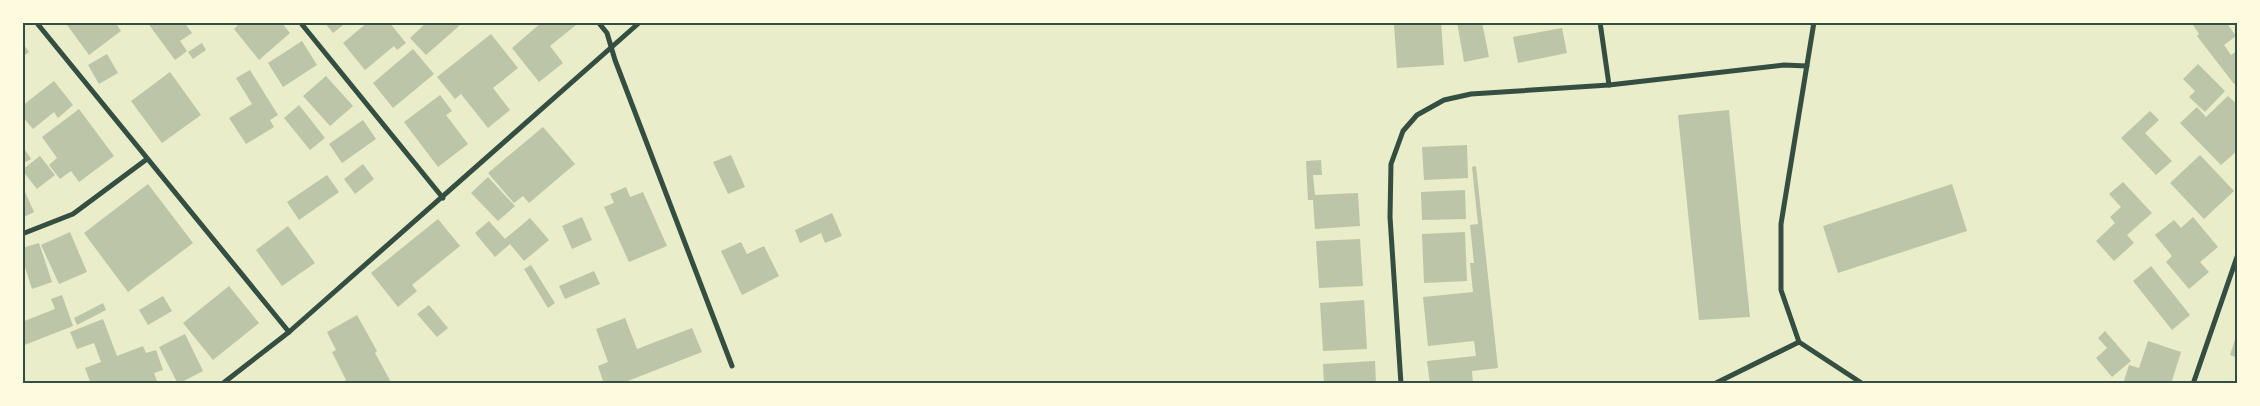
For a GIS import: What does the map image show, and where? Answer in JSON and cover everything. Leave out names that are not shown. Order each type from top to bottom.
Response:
[{"type":"street","points":[[36,22],[289,332]]},
{"type":"street","points":[[300,22],[443,198]]},
{"type":"street","points":[[598,22],[607,33],[732,366]]},
{"type":"street","points":[[222,384],[289,332],[612,49],[640,22]]},
{"type":"street","points":[[1600,22],[1608,85]]},
{"type":"street","points":[[1814,22],[1781,224],[1781,290],[1799,342],[1863,384]]},
{"type":"street","points":[[1401,384],[1390,217],[1391,164],[1403,131],[1417,115],[1444,100],[1471,94],[1608,85],[1784,65],[1807,66]]},
{"type":"street","points":[[22,234],[73,214],[147,159]]},
{"type":"street","points":[[2194,384],[2238,254]]},
{"type":"street","points":[[1714,384],[1799,342]]},
{"type":"building","points":[[65,22],[115,22],[121,31],[89,55]]},
{"type":"building","points":[[147,22],[184,22],[192,33],[180,41],[187,51],[175,60]]},
{"type":"building","points":[[241,22],[281,22],[290,33],[259,60],[234,29]]},
{"type":"building","points":[[324,22],[347,22],[333,33]]},
{"type":"building","points":[[368,22],[389,22],[406,43],[397,50],[394,46],[365,70],[343,43]]},
{"type":"building","points":[[427,22],[456,22],[459,26],[426,55],[410,38]]},
{"type":"building","points":[[542,22],[574,22],[576,25],[550,46],[563,63],[539,82],[512,48]]},
{"type":"building","points":[[1441,22],[1444,65],[1397,68],[1394,25]]},
{"type":"building","points":[[1457,22],[1482,22],[1489,57],[1464,62]]},
{"type":"building","points":[[2191,22],[2226,22],[2236,36],[2224,45],[2231,55],[2238,50],[2238,81],[2234,84],[2197,36],[2199,34]]},
{"type":"building","points":[[1562,28],[1567,53],[1518,63],[1513,37]]},
{"type":"building","points":[[491,34],[518,68],[493,88],[510,110],[488,128],[461,94],[455,99],[437,77]]},
{"type":"building","points":[[302,41],[317,65],[283,87],[268,63]]},
{"type":"building","points":[[22,42],[29,52],[22,57]]},
{"type":"building","points":[[202,43],[206,50],[193,59],[188,52]]},
{"type":"building","points":[[413,49],[434,74],[393,108],[373,83]]},
{"type":"building","points":[[107,54],[118,73],[99,84],[88,65]]},
{"type":"building","points":[[2198,64],[2225,91],[2205,112],[2189,97],[2195,91],[2183,79]]},
{"type":"building","points":[[250,70],[278,115],[270,120],[274,127],[246,144],[229,118],[252,104],[236,78]]},
{"type":"building","points":[[170,72],[201,115],[162,143],[131,101]]},
{"type":"building","points":[[326,76],[353,106],[330,126],[303,96]]},
{"type":"building","points":[[54,81],[73,105],[58,118],[54,112],[33,129],[22,116],[22,106]]},
{"type":"building","points":[[440,95],[452,111],[446,115],[468,144],[438,167],[404,122]]},
{"type":"building","points":[[2228,96],[2238,105],[2238,150],[2221,165],[2180,123],[2197,107],[2206,117]]},
{"type":"building","points":[[299,105],[325,138],[310,150],[284,118]]},
{"type":"building","points":[[79,109],[114,156],[79,182],[71,171],[60,179],[49,165],[57,158],[42,137]]},
{"type":"building","points":[[1729,110],[1750,317],[1699,320],[1678,115]]},
{"type":"building","points":[[2150,111],[2159,120],[2145,133],[2172,161],[2156,175],[2121,138]]},
{"type":"building","points":[[363,120],[376,139],[342,163],[329,144]]},
{"type":"building","points":[[543,127],[575,164],[529,203],[523,196],[514,203],[488,173]]},
{"type":"building","points":[[22,145],[31,159],[22,164]]},
{"type":"building","points":[[1467,145],[1468,178],[1424,180],[1422,147]]},
{"type":"building","points":[[731,155],[745,187],[728,194],[713,162]]},
{"type":"building","points":[[2200,155],[2234,191],[2204,219],[2170,183]]},
{"type":"building","points":[[40,156],[55,175],[37,189],[22,170]]},
{"type":"building","points":[[1321,160],[1322,175],[1313,175],[1315,195],[1358,193],[1360,226],[1315,229],[1313,200],[1308,200],[1306,161]]},
{"type":"building","points":[[363,164],[374,179],[355,194],[344,179]]},
{"type":"building","points":[[1476,166],[1498,368],[1472,371],[1473,384],[1430,384],[1427,361],[1476,356],[1474,341],[1428,346],[1423,297],[1473,292],[1470,263],[1474,263],[1470,225],[1478,224],[1472,167]]},
{"type":"building","points":[[327,175],[339,192],[299,220],[287,202]]},
{"type":"building","points":[[488,177],[515,206],[498,221],[471,193]]},
{"type":"building","points":[[2123,182],[2152,213],[2127,235],[2134,243],[2114,261],[2096,241],[2115,223],[2110,217],[2121,207],[2109,194]]},
{"type":"building","points":[[148,184],[193,243],[128,292],[84,233]]},
{"type":"building","points":[[1952,184],[1967,231],[1838,273],[1823,226]]},
{"type":"building","points":[[22,185],[34,212],[22,218]]},
{"type":"building","points":[[626,187],[630,197],[643,192],[667,246],[629,262],[604,207],[614,203],[610,194]]},
{"type":"building","points":[[1465,190],[1466,219],[1422,220],[1421,192]]},
{"type":"building","points":[[832,213],[842,236],[825,243],[821,233],[800,243],[795,230]]},
{"type":"building","points":[[582,217],[592,240],[572,249],[562,226]]},
{"type":"building","points":[[2193,217],[2218,247],[2200,262],[2209,272],[2189,289],[2166,262],[2172,256],[2155,235],[2174,220],[2181,228]]},
{"type":"building","points":[[530,218],[549,240],[524,261],[510,244],[495,257],[475,233],[489,221],[505,239]]},
{"type":"building","points":[[438,219],[460,246],[412,285],[417,291],[398,307],[371,273]]},
{"type":"building","points":[[288,226],[315,263],[282,286],[256,250]]},
{"type":"building","points":[[70,232],[87,272],[59,284],[41,245]]},
{"type":"building","points":[[1465,232],[1467,281],[1424,283],[1422,234]]},
{"type":"building","points":[[1360,239],[1363,286],[1319,288],[1316,241]]},
{"type":"building","points":[[741,242],[747,254],[764,246],[779,276],[742,295],[721,251]]},
{"type":"building","points":[[39,243],[52,282],[32,289],[22,258],[22,248]]},
{"type":"building","points":[[531,265],[555,303],[548,308],[524,269]]},
{"type":"building","points":[[2151,266],[2190,315],[2172,330],[2133,281]]},
{"type":"building","points":[[594,271],[600,284],[565,299],[559,286]]},
{"type":"building","points":[[229,286],[259,323],[213,360],[183,323]]},
{"type":"building","points":[[62,295],[73,326],[22,346],[22,322],[55,309],[51,299]]},
{"type":"building","points":[[163,296],[172,311],[148,325],[139,310]]},
{"type":"building","points":[[1364,300],[1367,349],[1323,351],[1320,303]]},
{"type":"building","points":[[103,303],[106,310],[77,325],[74,318]]},
{"type":"building","points":[[429,305],[448,328],[437,337],[417,314]]},
{"type":"building","points":[[357,315],[377,351],[375,353],[392,384],[339,384],[346,380],[332,352],[336,350],[327,332]]},
{"type":"building","points":[[625,318],[637,349],[692,328],[702,352],[620,384],[604,384],[598,366],[608,362],[596,329]]},
{"type":"building","points":[[103,319],[117,356],[143,346],[146,353],[156,350],[163,370],[154,373],[158,384],[91,384],[85,368],[101,362],[94,343],[77,349],[70,332]]},
{"type":"building","points":[[2105,331],[2131,361],[2112,377],[2096,358],[2107,348],[2098,338]]},
{"type":"building","points":[[2238,333],[2238,358],[2230,355]]},
{"type":"building","points":[[185,334],[203,371],[178,384],[159,347]]},
{"type":"building","points":[[2148,341],[2181,352],[2171,384],[2123,384],[2129,365],[2139,368]]},
{"type":"building","points":[[1375,361],[1376,384],[1324,384],[1323,364]]}]
